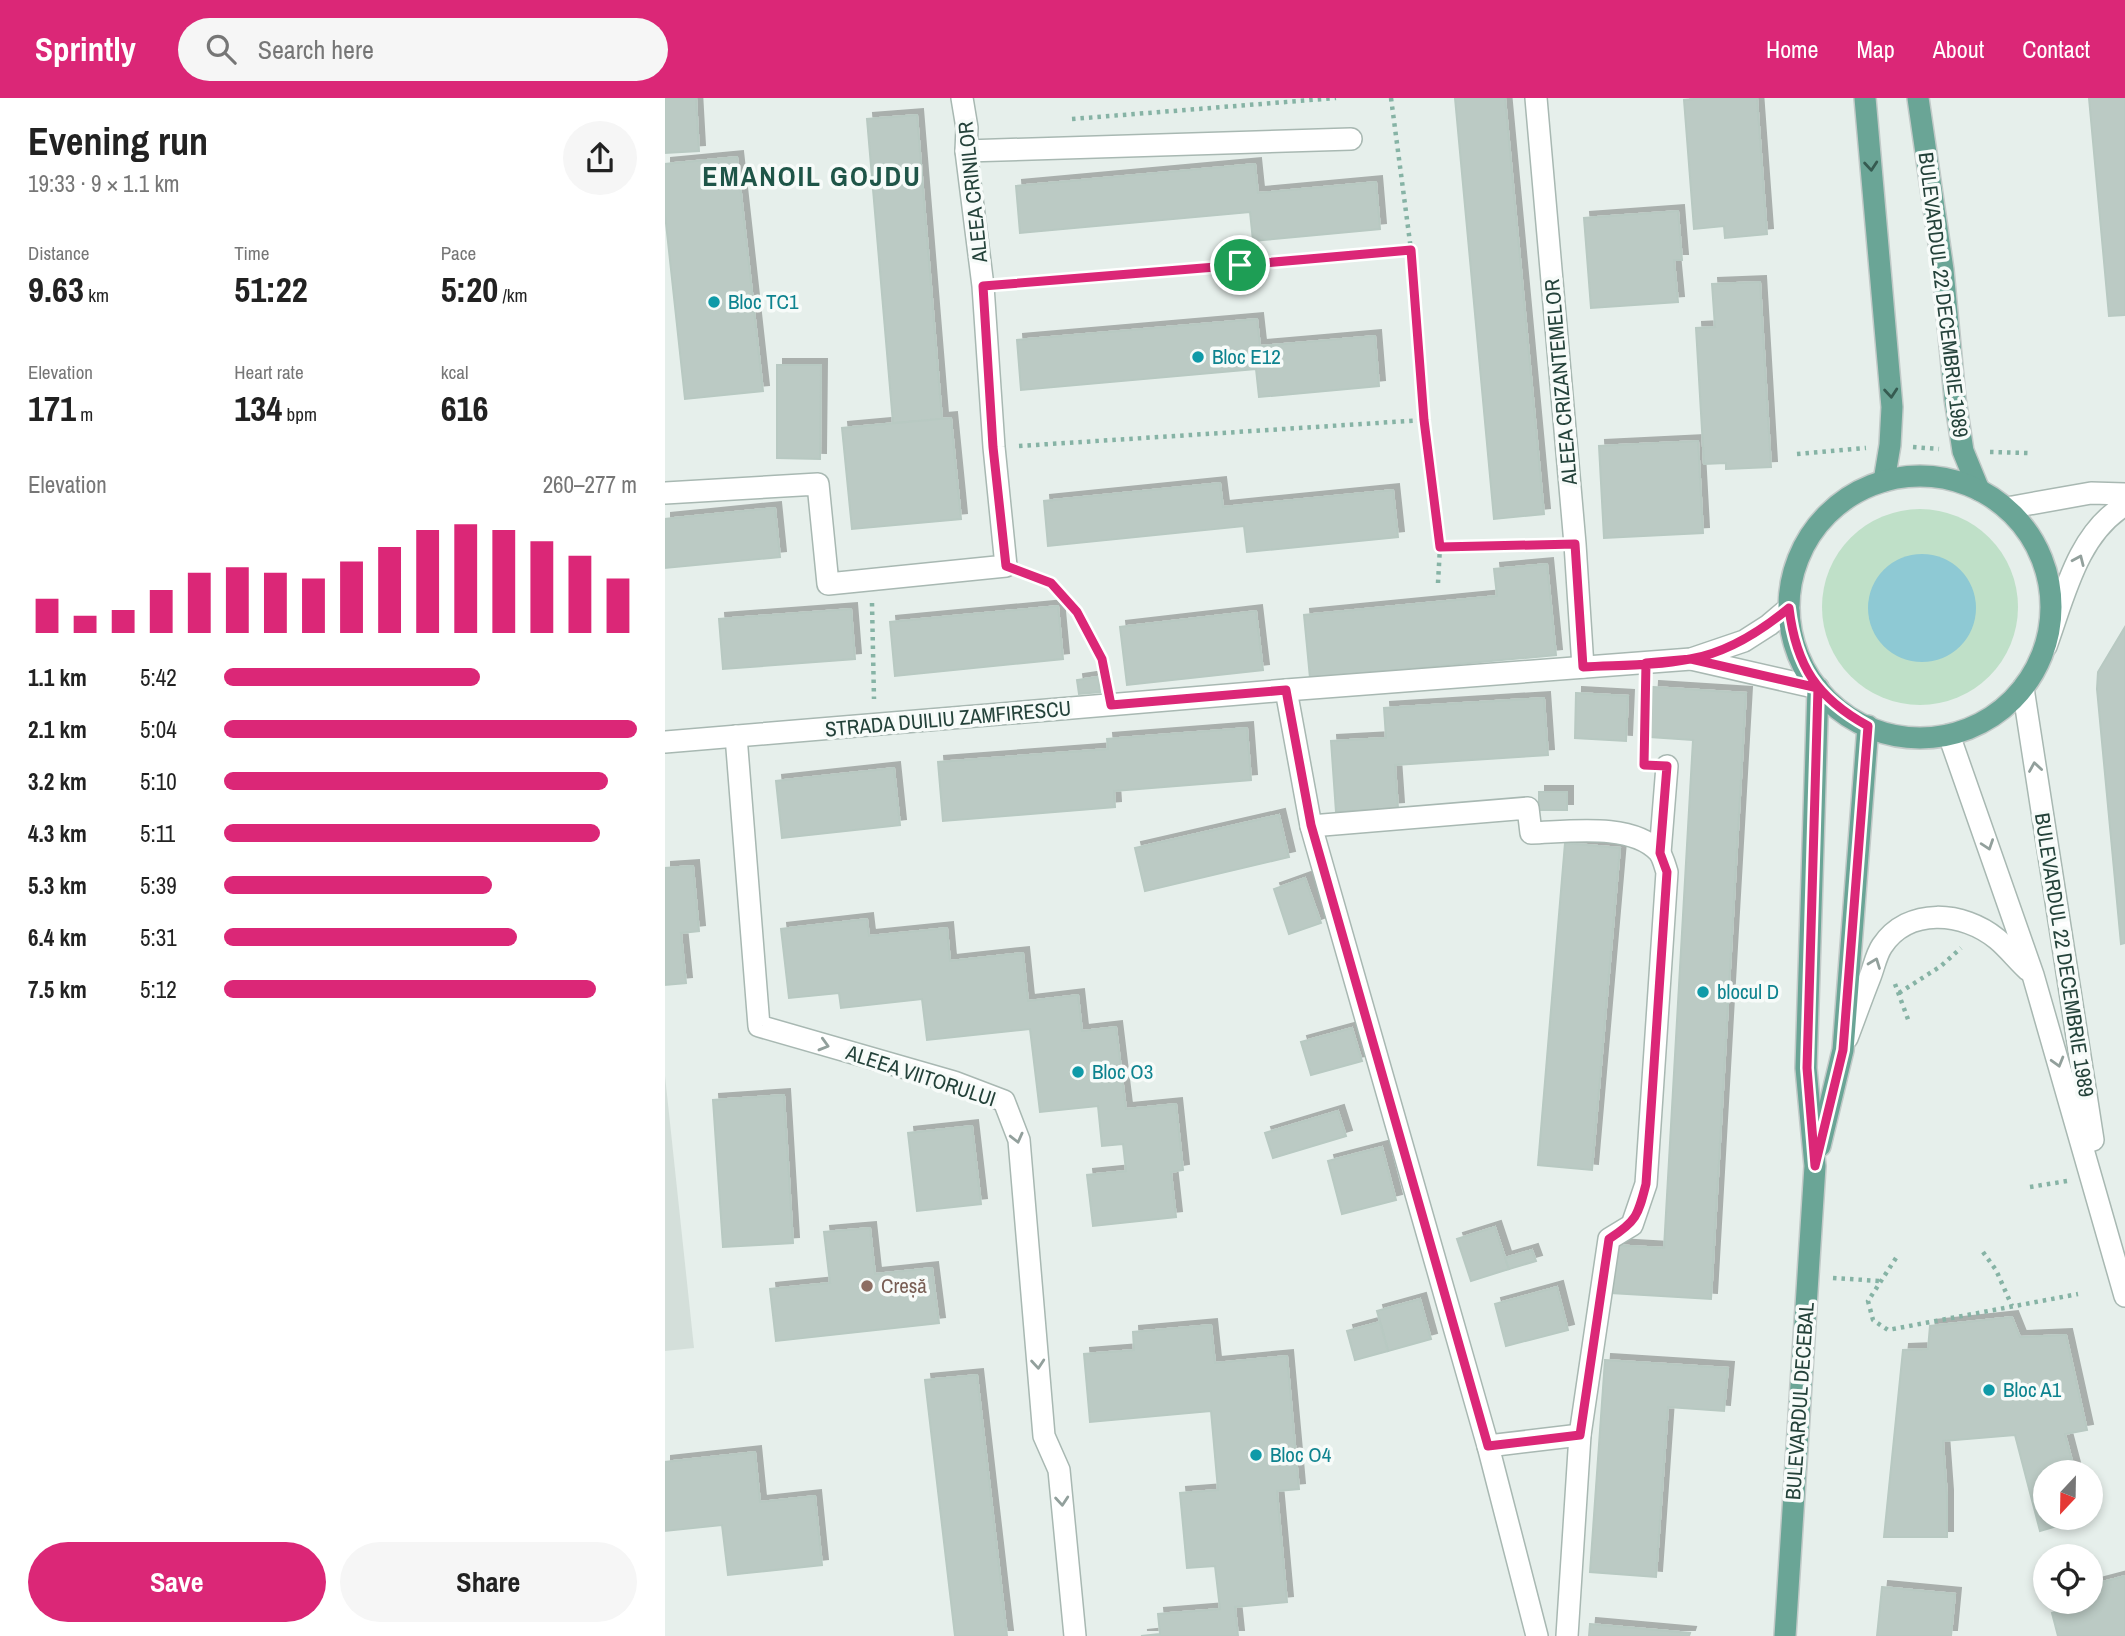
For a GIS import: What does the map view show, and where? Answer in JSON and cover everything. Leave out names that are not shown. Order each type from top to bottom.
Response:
[{"type":"main road","points":[[1865,98],[1892,407],[1891,445],[1884,481]]},
{"type":"main road","name":"BULEVARDUL 22 DECEMBRIE 1989","points":[[1918,98],[1943,270],[1955,399],[1963,452],[1979,490]]},
{"type":"main road","points":[[1919,476],[1955,481],[1979,490],[2007,508],[2024,527],[2037,548],[2046,571],[2051,596],[2051,621],[2046,646],[2036,668],[2023,688],[2002,709],[1986,720],[1949,735],[1908,737],[1868,726],[1840,710],[1818,688],[1802,663],[1789,608],[1799,557],[1825,516],[1863,489],[1884,481],[1919,476]]},
{"type":"main road","name":"BULEVARDUL DECEBAL","points":[[1785,1636],[1815,1166],[1807,1068],[1818,688]]},
{"type":"main road","name":"BULEVARDUL DECEBAL","points":[[1815,1166],[1843,1050],[1868,726]]},
{"type":"street","name":"ALEEA CRINILOR","points":[[962,98],[983,286],[993,447],[1006,566]]},
{"type":"street","name":"ALEEA CRIZANTEMELOR","points":[[1536,98],[1575,544],[1583,667]]},
{"type":"street","points":[[966,151],[1352,139]]},
{"type":"street","points":[[665,492],[818,484],[828,584],[1006,566]]},
{"type":"street","points":[[2007,508],[2091,493],[2125,494]]},
{"type":"street","points":[[2046,646],[2077,561],[2086,544],[2101,526],[2125,505]]},
{"type":"street","points":[[1691,659],[1744,641],[1789,608]]},
{"type":"street","points":[[1691,659],[1818,688]]},
{"type":"street","name":"STRADA DUILIU ZAMFIRESCU","points":[[665,742],[1691,659]]},
{"type":"street","name":"BULEVARDUL 22 DECEMBRIE 1989","points":[[2023,688],[2115,1220],[2125,1296]]},
{"type":"street","points":[[1286,690],[1311,825],[1488,1446],[1537,1636]]},
{"type":"street","name":"BULEVARDUL 22 DECEMBRIE 1989","points":[[1949,735],[2033,975],[2092,1177],[2115,1220]]},
{"type":"street","name":"ALEEA VIITORULUI","points":[[736,736],[759,1026],[954,1082],[1004,1101],[1019,1140],[1044,1436],[1059,1470],[1075,1636]]},
{"type":"street","points":[[1567,1636],[1580,1435],[1609,1239],[1632,1225],[1646,1184],[1667,899],[1667,872],[1660,853],[1667,766]]},
{"type":"street","points":[[1311,825],[1528,808],[1531,833],[1615,831],[1642,840],[1660,853]]},
{"type":"street","points":[[1843,1050],[1881,948],[1893,933],[1907,922],[1927,916],[1947,917],[1971,925],[1995,938],[2033,975]]},
{"type":"street","points":[[1488,1446],[1580,1435]]},
{"type":"path","points":[[1062,120],[1336,98]]},
{"type":"path","points":[[1391,98],[1411,250],[1424,420],[1440,547],[1438,583]]},
{"type":"path","points":[[983,286],[1411,250]]},
{"type":"path","points":[[993,447],[1424,420]]},
{"type":"path","points":[[1440,547],[1575,544]]},
{"type":"path","points":[[1006,566],[1051,583],[1077,612],[1102,659],[1111,705]]},
{"type":"path","points":[[871,580],[875,725]]},
{"type":"path","points":[[1646,663],[1644,765],[1667,766]]},
{"type":"path","points":[[1899,993],[1941,966],[1961,948],[1971,925]]},
{"type":"path","points":[[2030,1187],[2092,1177]]},
{"type":"path","points":[[1983,1252],[1996,1270],[2012,1306]]},
{"type":"path","points":[[1896,1258],[1868,1301],[1873,1320],[1888,1330],[2078,1294]]},
{"type":"path","points":[[1808,1277],[1881,1281]]},
{"type":"shaded area","points":[[665,1076],[694,1348],[665,1351]]},
{"type":"green space","points":[[1920,509],[1958,516],[1989,538],[2011,569],[2018,607],[2011,645],[1989,676],[1958,698],[1920,705],[1882,698],[1851,676],[1829,645],[1822,607],[1829,569],[1851,538],[1882,516]]},
{"type":"water","points":[[1922,554],[1943,558],[1960,570],[1972,587],[1976,608],[1972,629],[1960,646],[1943,658],[1922,662],[1901,658],[1884,646],[1872,629],[1868,608],[1872,587],[1884,570],[1901,558]]},
{"type":"building","points":[[665,98],[696,98],[699,151],[665,153]]},
{"type":"building","points":[[1455,98],[1505,98],[1544,514],[1494,519]]},
{"type":"building","points":[[1757,98],[1767,234],[1725,238],[1724,226],[1694,229],[1684,100]]},
{"type":"building","points":[[2089,98],[2125,98],[2125,315],[2109,316]]},
{"type":"building","points":[[917,115],[942,419],[893,423],[867,119]]},
{"type":"building","name":"Bloc TC1","points":[[737,157],[763,391],[685,399],[665,214],[665,164]]},
{"type":"building","points":[[1255,164],[1258,193],[1376,182],[1380,229],[1253,241],[1250,212],[1020,233],[1016,186]]},
{"type":"building","points":[[1678,211],[1682,260],[1674,260],[1678,302],[1591,308],[1584,218]]},
{"type":"building","points":[[1760,282],[1771,467],[1726,469],[1726,463],[1704,464],[1696,328],[1715,327],[1712,284]]},
{"type":"building","name":"Bloc E12","points":[[1257,319],[1260,346],[1375,336],[1379,386],[1259,397],[1256,369],[1021,390],[1017,340]]},
{"type":"building","points":[[777,365],[821,365],[820,459],[777,458]]},
{"type":"building","points":[[951,418],[961,519],[852,529],[842,428]]},
{"type":"building","points":[[1698,441],[1703,533],[1604,538],[1599,446]]},
{"type":"building","points":[[1220,483],[1223,507],[1393,490],[1398,537],[1247,552],[1244,526],[1048,546],[1044,501]]},
{"type":"building","points":[[775,508],[780,557],[665,568],[665,519]]},
{"type":"building","points":[[1547,564],[1556,655],[1310,678],[1304,615],[1497,596],[1494,569]]},
{"type":"building","points":[[1058,606],[1063,659],[895,676],[890,622]]},
{"type":"building","points":[[851,609],[855,659],[723,669],[719,619]]},
{"type":"building","points":[[1256,611],[1263,670],[1127,685],[1120,627]]},
{"type":"building","points":[[2125,627],[2125,943],[2121,944],[2097,689],[2098,672]]},
{"type":"building","points":[[1098,677],[1100,692],[1079,694],[1077,680]]},
{"type":"building","name":"blocul D","points":[[1653,687],[1746,693],[1711,1299],[1611,1293],[1614,1245],[1664,1248],[1693,740],[1650,737]]},
{"type":"building","points":[[1576,693],[1628,696],[1626,741],[1575,738]]},
{"type":"building","points":[[1544,698],[1548,755],[1395,765],[1398,808],[1336,812],[1331,741],[1386,738],[1384,708]]},
{"type":"building","points":[[1247,728],[1251,780],[1114,791],[1115,807],[943,821],[938,762],[1108,749],[1107,739]]},
{"type":"building","points":[[894,768],[900,825],[782,838],[776,781]]},
{"type":"building","points":[[1539,792],[1567,792],[1567,810],[1539,810]]},
{"type":"building","points":[[1279,815],[1289,857],[1145,891],[1135,848]]},
{"type":"building","points":[[1565,843],[1620,848],[1592,1170],[1538,1165]]},
{"type":"building","points":[[693,866],[699,931],[681,933],[686,983],[665,985],[665,868]]},
{"type":"building","points":[[1305,878],[1321,923],[1289,934],[1274,889]]},
{"type":"building","name":"Bloc O3","points":[[867,919],[869,936],[947,928],[950,961],[1023,953],[1028,1001],[1078,995],[1082,1031],[1116,1027],[1126,1109],[1176,1104],[1183,1170],[1171,1172],[1176,1217],[1093,1226],[1087,1175],[1126,1171],[1123,1144],[1102,1146],[1098,1106],[1040,1112],[1030,1029],[927,1040],[922,999],[841,1008],[839,993],[789,998],[781,929]]},
{"type":"building","points":[[1352,1028],[1362,1061],[1311,1075],[1301,1042]]},
{"type":"building","points":[[784,1095],[793,1243],[723,1247],[713,1100]]},
{"type":"building","points":[[1338,1111],[1346,1136],[1273,1158],[1265,1133]]},
{"type":"building","points":[[972,1126],[981,1204],[917,1211],[908,1133]]},
{"type":"building","points":[[1382,1147],[1396,1200],[1342,1214],[1328,1161]]},
{"type":"building","points":[[1495,1227],[1509,1269],[1471,1281],[1457,1239]]},
{"type":"building","name":"Creșă","points":[[870,1228],[875,1274],[932,1268],[939,1323],[776,1341],[770,1289],[830,1283],[824,1232]]},
{"type":"building","points":[[1532,1250],[1536,1261],[1509,1269],[1505,1258]]},
{"type":"building","points":[[1557,1287],[1568,1330],[1506,1346],[1495,1304]]},
{"type":"building","points":[[1420,1299],[1431,1339],[1388,1351],[1377,1311]]},
{"type":"building","name":"Bloc A1","points":[[2012,1317],[2020,1337],[2066,1335],[2087,1430],[2065,1434],[2072,1460],[2033,1460],[2033,1504],[2015,1435],[1943,1441],[1947,1537],[1884,1537],[1903,1350],[1928,1349],[1930,1326]]},
{"type":"building","points":[[1380,1322],[1388,1351],[1355,1360],[1347,1331]]},
{"type":"building","name":"Bloc O4","points":[[1211,1325],[1215,1363],[1287,1356],[1299,1489],[1277,1491],[1287,1602],[1235,1607],[1238,1636],[1141,1636],[1160,1634],[1158,1614],[1220,1609],[1215,1566],[1187,1568],[1180,1493],[1218,1490],[1211,1411],[1090,1422],[1084,1354],[1134,1350],[1133,1332]]},
{"type":"building","points":[[1605,1360],[1728,1368],[1724,1411],[1668,1407],[1656,1577],[1590,1572]]},
{"type":"building","points":[[977,1375],[1007,1636],[955,1636],[925,1380]]},
{"type":"building","points":[[755,1452],[760,1502],[815,1496],[822,1565],[728,1575],[722,1525],[665,1531],[665,1462]]},
{"type":"building","points":[[2125,1576],[2125,1636],[2058,1636],[2052,1614],[2103,1614],[2103,1582]]},
{"type":"building","points":[[1882,1587],[1955,1594],[1951,1636],[1877,1636]]},
{"type":"building","points":[[1590,1624],[1690,1633],[1689,1636],[1589,1636]]},
{"type":"place","name":"Bloc TC1","points":[[714,302]]},
{"type":"place","name":"Bloc E12","points":[[1198,357]]},
{"type":"place","name":"blocul D","points":[[1703,992]]},
{"type":"place","name":"Bloc O3","points":[[1078,1072]]},
{"type":"place","name":"Creșă","points":[[867,1286]]},
{"type":"place","name":"Bloc A1","points":[[1989,1390]]},
{"type":"place","name":"Bloc O4","points":[[1256,1455]]},
{"type":"district","name":"EMANOIL GOJDU","points":[[812,176]]},
{"type":"route","points":[[1240,265],[983,286],[993,447],[1006,566],[1051,583],[1077,612],[1102,659],[1111,705],[1286,690],[1311,825],[1488,1446],[1580,1435],[1609,1239],[1632,1225],[1646,1184],[1667,899],[1667,872],[1660,853],[1667,766],[1644,765],[1646,663],[1691,659],[1818,688],[1807,1068],[1815,1166],[1843,1050],[1868,726],[1849,716],[1818,688],[1802,663],[1793,636],[1789,608],[1744,641],[1691,659],[1583,667],[1575,544],[1440,547],[1424,420],[1411,250],[1240,265]]}]
